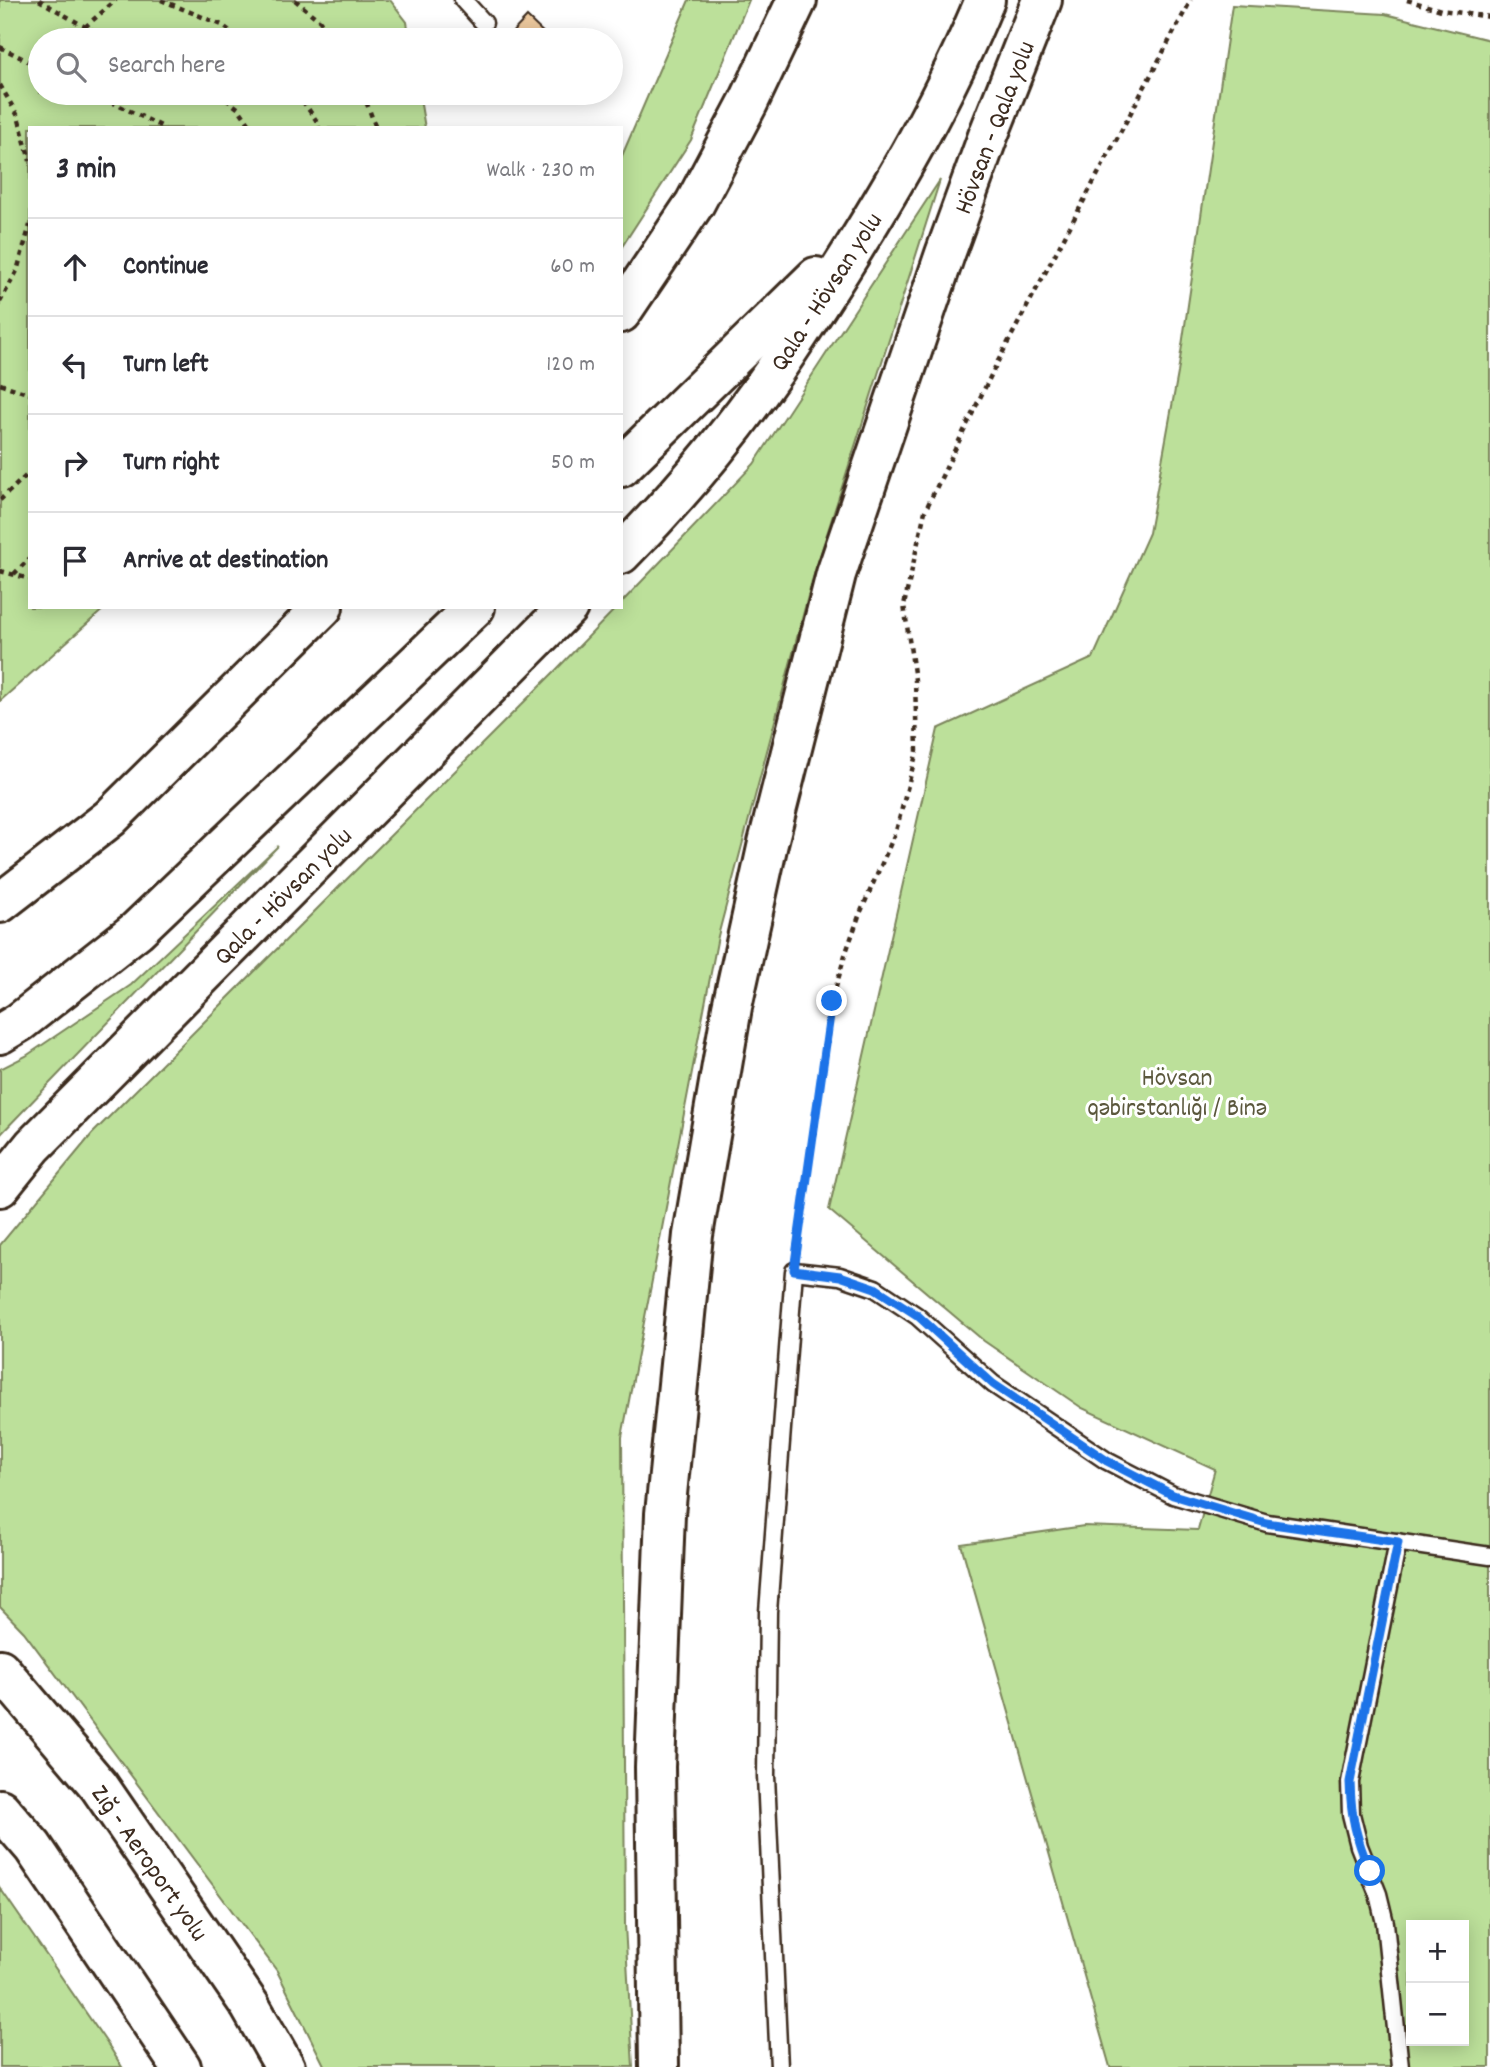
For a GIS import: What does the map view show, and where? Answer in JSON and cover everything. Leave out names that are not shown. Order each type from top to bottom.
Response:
[{"type":"main road","points":[[623,310],[695,203],[748,103],[797,0]]},
{"type":"main road","name":"Qala - Hövsan yolu","points":[[623,552],[719,445],[775,370],[872,221],[911,154],[985,0]]},
{"type":"main road","name":"Hövsan - Qala yolu","points":[[659,2067],[655,1767],[664,1541],[694,1235],[732,1007],[768,843],[832,588],[945,254],[1042,0]]},
{"type":"main road","points":[[623,465],[872,221]]},
{"type":"main road","points":[[0,903],[110,818],[321,609]]},
{"type":"main road","points":[[0,1034],[137,930],[473,609]]},
{"type":"main road","name":"Qala - Hövsan yolu","points":[[0,1187],[33,1146],[566,609]]},
{"type":"main road","name":"Zığ - Aeroport yolu","points":[[0,1669],[99,1786],[250,2006],[285,2067]]},
{"type":"main road","points":[[0,1809],[33,1847],[181,2067]]},
{"type":"lane","points":[[463,0],[484,23]]},
{"type":"lane","points":[[779,2067],[766,1776],[768,1612],[794,1270],[840,1276],[875,1288],[917,1315],[993,1384],[1107,1461],[1173,1495],[1266,1523],[1490,1556]]},
{"type":"lane","points":[[1398,1542],[1350,1782],[1351,1814],[1385,1923],[1400,2067]]},
{"type":"path","points":[[39,0],[85,27],[116,0]]},
{"type":"path","points":[[161,0],[226,28]]},
{"type":"path","points":[[295,0],[324,28]]},
{"type":"path","points":[[794,1270],[832,1001],[859,916],[896,831],[917,751],[915,680],[904,606],[925,511],[997,363],[1191,0]]},
{"type":"path","points":[[1408,0],[1441,10],[1490,17]]},
{"type":"path","points":[[0,47],[28,61]]},
{"type":"path","points":[[0,85],[18,116],[28,153]]},
{"type":"path","points":[[118,105],[161,126]]},
{"type":"path","points":[[234,105],[251,126]]},
{"type":"path","points":[[305,105],[318,126]]},
{"type":"path","points":[[367,105],[375,126]]},
{"type":"path","points":[[0,302],[17,271],[28,232]]},
{"type":"path","points":[[0,384],[28,393]]},
{"type":"path","points":[[0,499],[28,474]]},
{"type":"path","points":[[13,574],[28,560]]},
{"type":"path","points":[[0,571],[28,578]]},
{"type":"green space","points":[[0,0],[390,0],[407,22],[408,28],[28,28],[28,105],[421,105],[425,126],[28,126],[28,609],[104,609],[0,701]]},
{"type":"green space","points":[[689,0],[749,0],[691,140],[623,245],[623,153]]},
{"type":"green space","name":"Hövsan qəbirstanlığı / Binə","points":[[1232,5],[1385,14],[1490,40],[1490,2067],[1110,2067],[961,1544],[1084,1526],[1198,1530],[1215,1469],[1082,1408],[984,1341],[829,1210],[938,729],[1093,658],[1149,533],[1178,373]]},
{"type":"green space","points":[[940,180],[812,581],[718,936],[622,1437],[625,1925],[633,2067],[325,2067],[277,1971],[24,1632],[0,1607],[0,1245],[92,1134],[615,609],[623,609],[623,601],[754,464]]},
{"type":"green space","points":[[278,846],[0,1135],[0,1069],[26,1056],[131,985]]},
{"type":"green space","points":[[0,1888],[111,2049],[122,2067],[0,2067]]},
{"type":"building","points":[[527,17],[538,28],[516,28]]},
{"type":"route","points":[[832,1001],[794,1270],[840,1276],[875,1288],[917,1315],[993,1384],[1107,1461],[1173,1495],[1266,1523],[1398,1542],[1350,1782],[1351,1814],[1359,1846],[1370,1871]]}]
